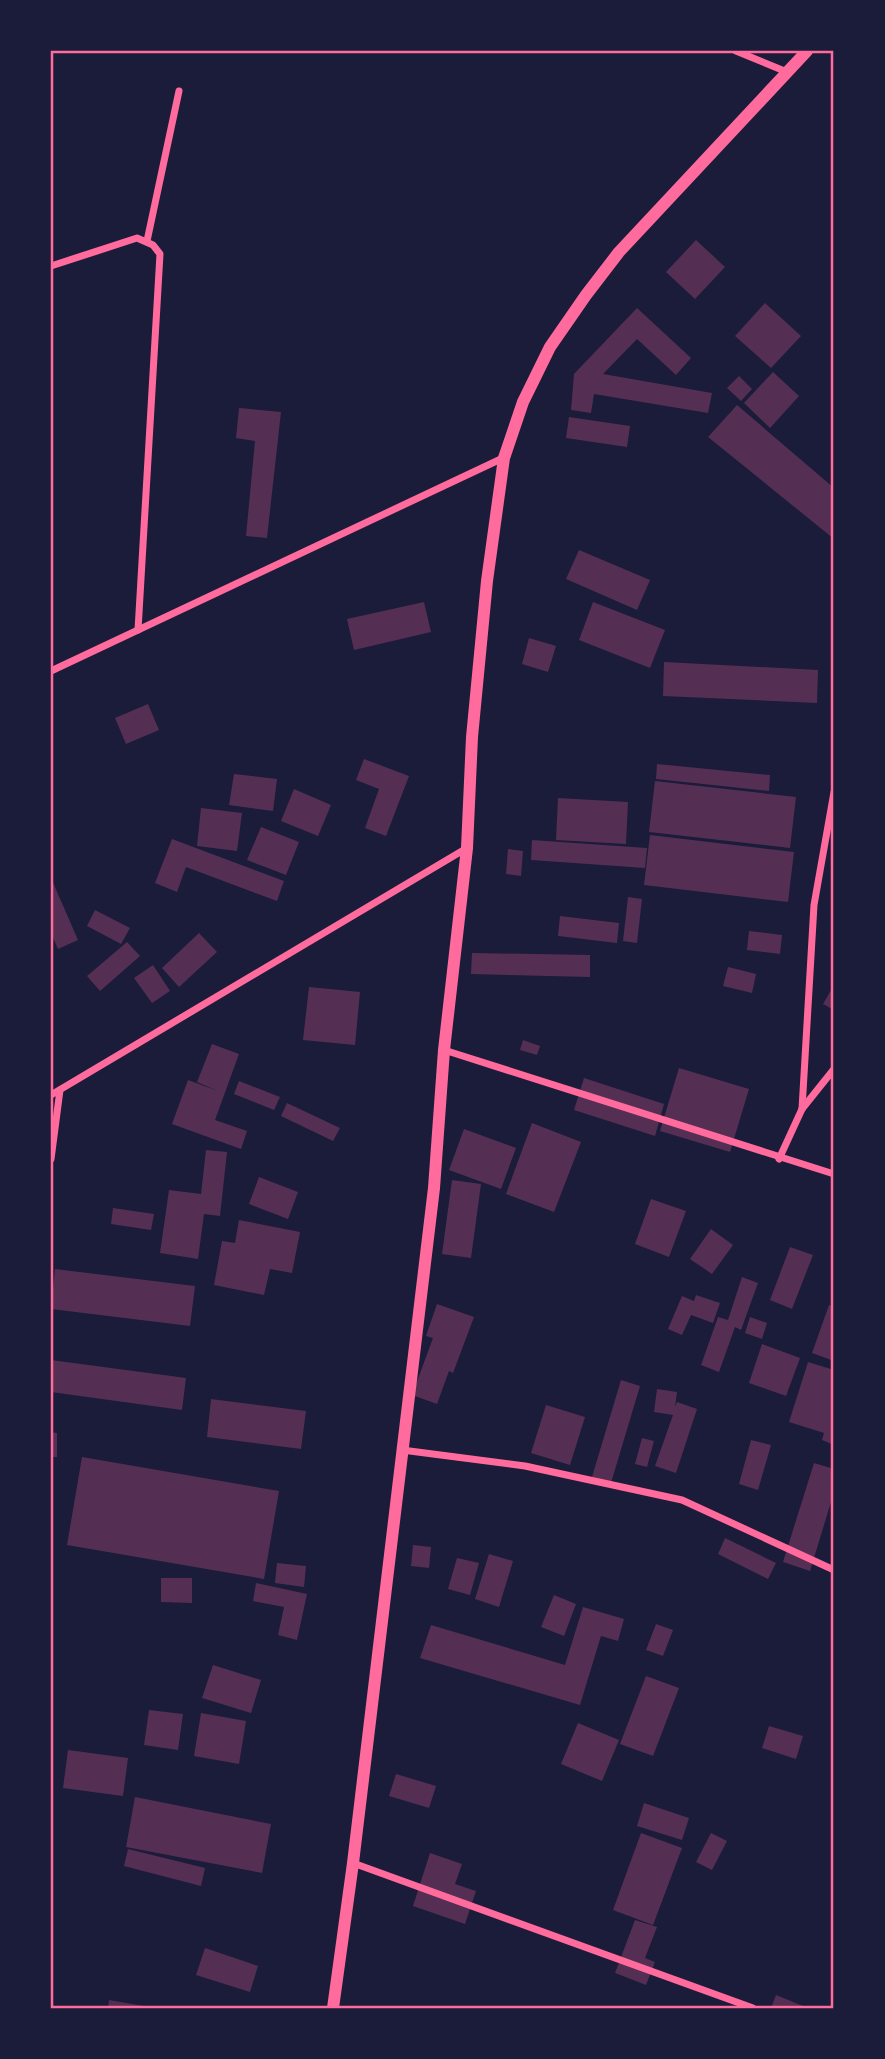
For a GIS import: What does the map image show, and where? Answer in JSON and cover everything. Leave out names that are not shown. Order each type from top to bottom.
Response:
[{"type":"street","points":[[736,51],[787,72]]},
{"type":"street","points":[[333,2008],[354,1863],[433,1188],[444,1050],[467,848],[472,737],[487,581],[504,458],[523,401],[550,347],[586,295],[620,252],[807,51]]},
{"type":"street","points":[[147,241],[179,91]]},
{"type":"street","points":[[51,266],[137,238],[147,241],[160,254],[138,630]]},
{"type":"street","points":[[51,671],[504,458]]},
{"type":"street","points":[[802,1109],[814,905],[834,792]]},
{"type":"street","points":[[51,1095],[467,848]]},
{"type":"street","points":[[444,1050],[779,1159],[834,1174]]},
{"type":"street","points":[[779,1159],[802,1109],[834,1069]]},
{"type":"street","points":[[51,1159],[60,1090]]},
{"type":"street","points":[[401,1450],[525,1466],[682,1500],[834,1570]]},
{"type":"street","points":[[354,1863],[752,2008]]},
{"type":"building","points":[[696,240],[725,267],[695,299],[666,272]]},
{"type":"building","points":[[765,303],[801,336],[771,368],[735,336]]},
{"type":"building","points":[[637,308],[691,358],[676,375],[637,339],[603,374],[712,393],[708,413],[594,394],[591,413],[571,410],[574,374]]},
{"type":"building","points":[[773,372],[799,396],[770,428],[744,403]]},
{"type":"building","points":[[739,376],[752,389],[741,401],[727,388]]},
{"type":"building","points":[[737,405],[834,488],[834,539],[708,437]]},
{"type":"building","points":[[239,408],[281,412],[267,538],[246,536],[255,441],[236,438]]},
{"type":"building","points":[[569,417],[630,426],[627,447],[566,438]]},
{"type":"building","points":[[579,550],[650,580],[637,610],[566,579]]},
{"type":"building","points":[[424,602],[431,632],[354,650],[347,619]]},
{"type":"building","points":[[593,602],[665,630],[650,668],[579,640]]},
{"type":"building","points":[[529,638],[556,646],[548,672],[522,664]]},
{"type":"building","points":[[664,662],[818,670],[817,703],[663,696]]},
{"type":"building","points":[[148,704],[159,730],[126,744],[115,718]]},
{"type":"building","points":[[364,759],[409,776],[386,836],[365,828],[379,789],[356,780]]},
{"type":"building","points":[[657,764],[770,775],[769,791],[656,779]]},
{"type":"building","points":[[234,774],[277,779],[273,811],[229,805]]},
{"type":"building","points":[[655,781],[796,797],[790,848],[649,832]]},
{"type":"building","points":[[294,789],[331,805],[318,836],[281,821]]},
{"type":"building","points":[[558,798],[628,802],[626,844],[556,840]]},
{"type":"building","points":[[201,808],[242,813],[237,851],[197,846]]},
{"type":"building","points":[[261,827],[299,842],[286,875],[247,860]]},
{"type":"building","points":[[650,835],[794,852],[788,902],[644,885]]},
{"type":"building","points":[[172,839],[284,881],[277,901],[186,867],[177,892],[155,883]]},
{"type":"building","points":[[532,840],[647,848],[645,868],[531,860]]},
{"type":"building","points":[[508,849],[523,851],[521,876],[506,874]]},
{"type":"building","points":[[51,878],[78,940],[58,949],[51,933]]},
{"type":"building","points":[[628,897],[642,899],[637,943],[623,941]]},
{"type":"building","points":[[95,910],[130,928],[121,944],[87,926]]},
{"type":"building","points":[[560,916],[619,923],[617,943],[558,936]]},
{"type":"building","points":[[749,931],[782,935],[780,954],[747,950]]},
{"type":"building","points":[[199,933],[217,952],[179,987],[162,968]]},
{"type":"building","points":[[127,942],[140,956],[100,991],[87,976]]},
{"type":"building","points":[[472,953],[590,955],[590,977],[471,974]]},
{"type":"building","points":[[153,965],[170,991],[152,1003],[134,978]]},
{"type":"building","points":[[728,967],[756,974],[752,993],[723,986]]},
{"type":"building","points":[[834,985],[834,1010],[823,1004]]},
{"type":"building","points":[[309,987],[360,992],[355,1045],[303,1040]]},
{"type":"building","points":[[523,1040],[540,1046],[537,1055],[520,1050]]},
{"type":"building","points":[[212,1044],[239,1054],[215,1120],[247,1131],[241,1149],[172,1124],[188,1080],[218,1091],[197,1082]]},
{"type":"building","points":[[679,1068],[749,1089],[730,1152],[660,1131]]},
{"type":"building","points":[[584,1078],[664,1104],[655,1136],[574,1110]]},
{"type":"building","points":[[239,1081],[280,1097],[274,1110],[234,1094]]},
{"type":"building","points":[[287,1103],[340,1128],[333,1141],[281,1116]]},
{"type":"building","points":[[532,1123],[581,1142],[554,1212],[506,1194]]},
{"type":"building","points":[[464,1129],[516,1148],[501,1189],[449,1170]]},
{"type":"building","points":[[206,1150],[227,1152],[220,1216],[204,1214],[198,1259],[160,1253],[169,1190],[201,1194]]},
{"type":"building","points":[[259,1177],[298,1192],[288,1219],[249,1204]]},
{"type":"building","points":[[452,1180],[481,1184],[471,1258],[442,1254]]},
{"type":"building","points":[[651,1199],[686,1211],[669,1257],[635,1244]]},
{"type":"building","points":[[113,1208],[154,1214],[151,1230],[111,1224]]},
{"type":"building","points":[[239,1220],[300,1232],[292,1273],[270,1269],[264,1295],[214,1285],[222,1241],[235,1243]]},
{"type":"building","points":[[711,1229],[733,1245],[712,1274],[690,1259]]},
{"type":"building","points":[[790,1247],[813,1255],[792,1309],[770,1300]]},
{"type":"building","points":[[55,1269],[195,1286],[190,1326],[51,1309]]},
{"type":"building","points":[[742,1277],[758,1283],[741,1330],[735,1327],[719,1372],[701,1365],[718,1317],[728,1320]]},
{"type":"building","points":[[696,1295],[720,1303],[713,1323],[691,1315],[682,1335],[668,1329],[682,1296],[694,1301]]},
{"type":"building","points":[[437,1304],[474,1317],[453,1373],[449,1371],[437,1404],[412,1395],[433,1338],[426,1336]]},
{"type":"building","points":[[829,1305],[834,1307],[834,1361],[812,1353]]},
{"type":"building","points":[[750,1317],[767,1323],[762,1339],[745,1333]]},
{"type":"building","points":[[762,1344],[800,1358],[786,1396],[749,1383]]},
{"type":"building","points":[[51,1360],[186,1378],[182,1410],[51,1392]]},
{"type":"building","points":[[808,1362],[834,1370],[834,1445],[822,1440],[824,1433],[789,1422]]},
{"type":"building","points":[[621,1380],[640,1386],[611,1483],[592,1477]]},
{"type":"building","points":[[657,1389],[677,1392],[675,1407],[677,1402],[697,1409],[676,1473],[655,1466],[673,1415],[654,1412]]},
{"type":"building","points":[[211,1399],[306,1411],[301,1449],[207,1437]]},
{"type":"building","points":[[546,1405],[585,1417],[570,1465],[531,1453]]},
{"type":"building","points":[[51,1432],[57,1433],[57,1457],[51,1457]]},
{"type":"building","points":[[642,1438],[654,1441],[647,1467],[635,1464]]},
{"type":"building","points":[[751,1440],[771,1445],[758,1490],[739,1484]]},
{"type":"building","points":[[82,1457],[279,1491],[264,1579],[67,1545]]},
{"type":"building","points":[[814,1463],[834,1469],[834,1492],[810,1571],[783,1562]]},
{"type":"building","points":[[725,1538],[776,1563],[768,1579],[718,1554]]},
{"type":"building","points":[[413,1545],[431,1547],[429,1568],[411,1566]]},
{"type":"building","points":[[489,1554],[513,1561],[499,1607],[475,1599]]},
{"type":"building","points":[[457,1558],[479,1563],[470,1595],[448,1589]]},
{"type":"building","points":[[277,1563],[306,1566],[304,1587],[275,1583]]},
{"type":"building","points":[[161,1578],[192,1578],[192,1603],[161,1602]]},
{"type":"building","points":[[256,1583],[307,1594],[297,1640],[278,1635],[284,1607],[253,1601]]},
{"type":"building","points":[[554,1595],[576,1604],[564,1636],[541,1627]]},
{"type":"building","points":[[583,1607],[624,1619],[618,1641],[601,1636],[580,1705],[420,1658],[431,1625],[565,1665]]},
{"type":"building","points":[[656,1624],[673,1630],[663,1656],[646,1650]]},
{"type":"building","points":[[213,1665],[261,1680],[251,1713],[202,1698]]},
{"type":"building","points":[[646,1676],[679,1688],[653,1756],[620,1744]]},
{"type":"building","points":[[149,1710],[183,1714],[178,1750],[144,1745]]},
{"type":"building","points":[[201,1713],[246,1721],[239,1764],[194,1756]]},
{"type":"building","points":[[578,1723],[619,1740],[602,1781],[561,1764]]},
{"type":"building","points":[[769,1726],[803,1736],[796,1759],[762,1748]]},
{"type":"building","points":[[68,1750],[128,1758],[123,1796],[63,1788]]},
{"type":"building","points":[[396,1774],[436,1786],[429,1808],[389,1796]]},
{"type":"building","points":[[135,1797],[271,1824],[262,1873],[126,1847]]},
{"type":"building","points":[[644,1803],[689,1818],[682,1840],[637,1826]]},
{"type":"building","points":[[641,1833],[682,1848],[653,1925],[613,1910]]},
{"type":"building","points":[[711,1833],[727,1841],[712,1870],[696,1862]]},
{"type":"building","points":[[128,1849],[205,1868],[201,1886],[124,1866]]},
{"type":"building","points":[[430,1853],[462,1864],[455,1884],[476,1891],[465,1924],[413,1906]]},
{"type":"building","points":[[635,1920],[657,1927],[645,1958],[655,1962],[646,1985],[615,1973]]},
{"type":"building","points":[[205,1948],[258,1966],[250,1992],[196,1975]]},
{"type":"building","points":[[776,1995],[808,2008],[771,2008]]},
{"type":"building","points":[[109,2000],[150,2007],[150,2008],[108,2008]]}]
